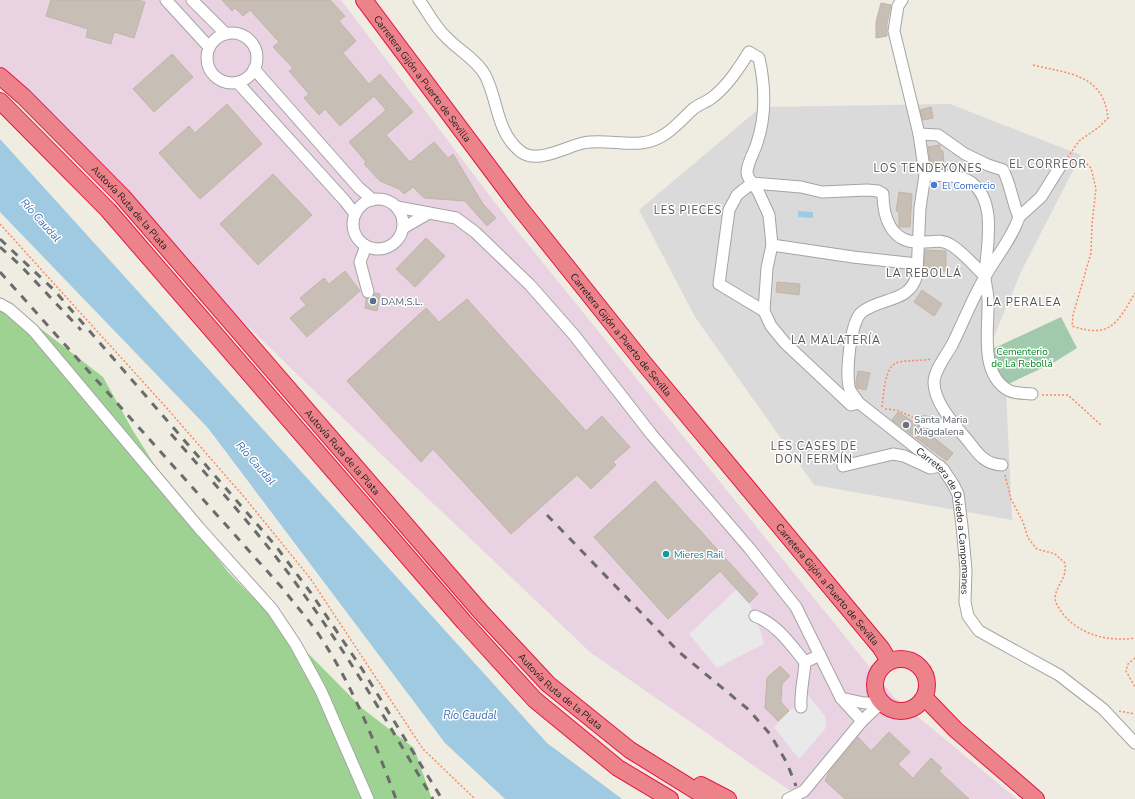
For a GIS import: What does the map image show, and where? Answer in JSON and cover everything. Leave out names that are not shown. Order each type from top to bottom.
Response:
[{"type":"highway","name":"Carretera Gijón a Puerto de Sevilla","points":[[364,0],[516,203],[648,368],[881,648],[889,661]]},
{"type":"highway","name":"Autovía Ruta de la Plata","points":[[0,76],[24,97],[122,196],[485,616],[548,684],[630,750],[709,799]]},
{"type":"highway","name":"Autovía Ruta de la Plata","points":[[0,101],[108,210],[464,622],[535,700],[618,768],[670,799]]},
{"type":"highway","points":[[902,658],[915,662],[925,672],[928,685],[925,698],[916,707],[904,711],[892,710],[881,703],[875,692],[875,680],[880,669],[889,661],[902,658]]},
{"type":"highway","points":[[925,698],[956,730],[1036,799]]},
{"type":"highway","points":[[630,750],[728,799]]},
{"type":"street","points":[[166,0],[209,47]]},
{"type":"street","points":[[192,0],[226,34]]},
{"type":"street","points":[[419,0],[445,37],[484,73],[491,88],[496,113],[506,133],[518,151],[527,156],[539,156],[584,143],[610,142],[640,144],[654,141],[666,135],[694,108],[713,97],[728,82],[749,52],[759,58],[764,95],[762,125],[757,144],[748,164],[747,175],[758,191],[769,215],[772,245],[767,268],[764,311],[771,326],[835,392],[851,405],[859,402]]},
{"type":"street","name":"Carretera de Oviedo a Campomanes","points":[[902,0],[898,6],[894,31],[919,134],[925,175],[920,208],[915,282],[912,288],[900,296],[862,312],[856,318],[848,372],[850,390],[859,402],[944,469],[958,494],[966,570],[965,602],[968,616],[979,631],[1059,675],[1103,709],[1135,743]]},
{"type":"street","points":[[226,34],[235,34],[250,42],[256,52],[254,69],[246,78],[238,82],[223,82],[211,73],[207,64],[209,47],[216,38],[226,34]]},
{"type":"street","points":[[254,69],[359,188],[373,200]]},
{"type":"street","points":[[238,82],[355,214]]},
{"type":"street","points":[[919,134],[938,136],[965,154],[988,166],[1003,170],[1007,178],[1013,203],[1019,217]]},
{"type":"street","points":[[1002,465],[993,465],[978,456],[942,408],[935,392],[934,381],[939,366],[960,330],[985,276],[1014,232],[1019,217],[1041,198],[1061,165]]},
{"type":"street","points":[[925,175],[955,177],[971,182],[981,191],[988,214],[988,254],[985,276],[988,298],[987,348],[996,379],[1009,391],[1032,394]]},
{"type":"street","points":[[764,311],[719,284],[729,210],[737,195],[752,183],[801,187],[822,192],[878,191],[883,194],[883,212],[888,224],[896,234],[910,241],[918,242],[937,240],[951,245],[985,276]]},
{"type":"street","points":[[397,207],[403,218],[403,228],[400,237],[393,244],[380,249],[366,246],[358,239],[354,230],[355,214],[363,204],[373,200],[382,199],[397,207],[456,218],[475,232],[530,285],[574,335],[652,435],[750,549],[796,607],[841,698],[862,720]]},
{"type":"street","points":[[403,228],[428,213]]},
{"type":"street","points":[[772,245],[854,257],[917,264]]},
{"type":"street","points":[[366,246],[360,262],[368,292]]},
{"type":"street","points":[[0,304],[9,309],[33,330],[200,529],[272,610],[296,645],[321,690],[368,799]]},
{"type":"street","points":[[924,422],[956,427]]},
{"type":"street","points":[[843,466],[893,454],[904,456],[930,468],[940,466]]},
{"type":"street","points":[[755,616],[763,619],[784,637],[805,662],[804,680],[800,694],[801,707]]},
{"type":"street","points":[[805,662],[820,655]]},
{"type":"street","points":[[841,698],[864,703],[881,703]]},
{"type":"street","points":[[788,799],[804,791],[862,720],[881,703]]},
{"type":"path","points":[[1033,66],[1072,73],[1090,81],[1101,95],[1107,108],[1108,118],[1079,142],[1061,165]]},
{"type":"path","points":[[1061,165],[1072,162],[1086,163],[1091,168],[1096,189],[1092,224],[1091,253],[1073,315],[1072,326],[1088,331],[1109,328],[1120,317],[1135,293]]},
{"type":"path","points":[[0,224],[164,405],[245,498],[310,578],[423,749],[461,788],[475,799]]},
{"type":"path","points":[[881,408],[889,372],[892,366],[898,362],[932,359]]},
{"type":"path","points":[[1032,394],[1068,395],[1101,425]]},
{"type":"path","points":[[896,410],[924,422]]},
{"type":"path","points":[[1002,465],[1011,499],[1023,522],[1028,538],[1038,549],[1055,554],[1065,563],[1066,573],[1055,598],[1058,606],[1065,616],[1080,629],[1100,637],[1122,640],[1135,638]]},
{"type":"path","points":[[1135,658],[1128,664],[1126,671],[1135,687]]},
{"type":"shaded area","points":[[0,0],[341,0],[506,217],[894,697],[1017,799],[802,799],[591,653],[306,383],[0,85]]},
{"type":"shaded area","points":[[950,104],[1081,155],[1021,272],[988,351],[1006,389],[1012,520],[814,485],[695,317],[639,210],[761,107]]},
{"type":"shaded area","points":[[737,589],[749,603],[758,623],[764,644],[717,668],[689,634]]},
{"type":"shaded area","points":[[809,696],[825,716],[826,723],[825,729],[799,759],[774,727],[789,711]]},
{"type":"green space","points":[[0,297],[103,377],[132,429],[188,518],[228,572],[363,709],[414,748],[432,799],[0,799]]},
{"type":"green space","name":"Cementerio de La Rebollá","points":[[1061,317],[1077,348],[1053,363],[1004,386],[988,351]]},
{"type":"water","name":"Río Caudal","points":[[0,139],[547,743],[622,799],[505,799],[445,743],[208,428],[0,212]]},
{"type":"water","points":[[798,211],[813,212],[813,218],[798,217]]},
{"type":"building","points":[[51,0],[138,0],[145,2],[134,38],[114,32],[111,44],[86,37],[88,29],[46,16]]},
{"type":"building","points":[[222,0],[330,0],[345,16],[339,21],[356,41],[343,53],[369,84],[380,74],[413,112],[386,135],[410,162],[434,142],[448,158],[453,154],[483,204],[496,218],[487,226],[465,201],[424,198],[413,187],[404,194],[399,189],[380,181],[364,164],[366,162],[349,142],[386,110],[374,96],[340,126],[325,109],[319,115],[304,98],[309,94],[289,71],[293,68],[273,47],[279,42],[250,10],[243,16],[235,8],[232,11]]},
{"type":"building","points":[[881,3],[891,5],[887,24],[887,36],[876,38],[876,22]]},
{"type":"building","points":[[172,54],[193,77],[154,112],[133,89]]},
{"type":"building","points":[[227,104],[262,144],[200,199],[159,153],[189,126],[195,133]]},
{"type":"building","points":[[931,107],[933,118],[923,120],[920,110]]},
{"type":"building","points":[[940,145],[940,150],[943,151],[944,169],[931,168],[928,147]]},
{"type":"building","points":[[273,174],[312,215],[258,265],[220,224]]},
{"type":"building","points":[[899,192],[912,194],[910,227],[899,227],[899,212],[896,211]]},
{"type":"building","points":[[426,238],[445,256],[415,287],[396,269]]},
{"type":"building","points":[[925,250],[946,251],[946,271],[924,270]]},
{"type":"building","points":[[345,271],[360,291],[307,337],[290,318],[306,305],[300,298],[324,278],[329,284]]},
{"type":"building","points":[[777,282],[800,284],[799,295],[776,292]]},
{"type":"building","points":[[922,290],[942,304],[934,316],[914,302]]},
{"type":"building","name":"DAM,S.L.","points":[[375,293],[380,294],[377,311],[365,308],[366,299],[373,297]]},
{"type":"building","points":[[467,299],[586,431],[602,416],[630,447],[613,462],[616,465],[591,489],[577,475],[511,534],[433,449],[421,462],[347,381],[426,308],[439,322]]},
{"type":"building","points":[[858,371],[870,373],[866,390],[857,388],[856,383]]},
{"type":"building","points":[[898,412],[917,424],[953,453],[947,461],[892,420]]},
{"type":"building","name":"Mieres Rail","points":[[655,481],[758,594],[749,603],[720,571],[668,619],[594,537]]},
{"type":"building","points":[[780,666],[790,676],[782,684],[781,702],[789,711],[778,721],[765,708],[767,678]]},
{"type":"building","points":[[889,732],[910,752],[898,764],[913,778],[931,758],[942,768],[939,771],[969,799],[845,799],[825,781],[829,772],[858,737],[871,751]]},
{"type":"railway","points":[[0,239],[54,290],[275,545],[311,593],[362,669],[442,799]]},
{"type":"railway","points":[[0,247],[20,265],[81,330]]},
{"type":"railway","points":[[0,272],[284,590],[312,626],[333,657],[354,696],[396,799]]},
{"type":"railway","points":[[171,434],[274,554],[290,575],[355,671],[433,799]]},
{"type":"railway","points":[[547,515],[679,652],[749,710],[770,734],[787,763],[796,786]]},
{"type":"place","name":"El Comercio","points":[[934,185]]},
{"type":"place","name":"DAM,S.L.","points":[[373,301]]},
{"type":"place","name":"Santa Maria Magdalena","points":[[906,425]]},
{"type":"place","name":"Mieres Rail","points":[[666,554]]},
{"type":"district","name":"EL CORREOR","points":[[1048,164]]},
{"type":"district","name":"LOS TENDEYONES","points":[[928,168]]},
{"type":"district","name":"LES PIECES","points":[[688,210]]},
{"type":"district","name":"LA REBOLLÁ","points":[[924,273]]},
{"type":"district","name":"LA PERALEA","points":[[1024,302]]},
{"type":"district","name":"LA MALATERÍA","points":[[836,340]]},
{"type":"district","name":"LES CASES DE DON FERMÍN","points":[[814,452]]}]
